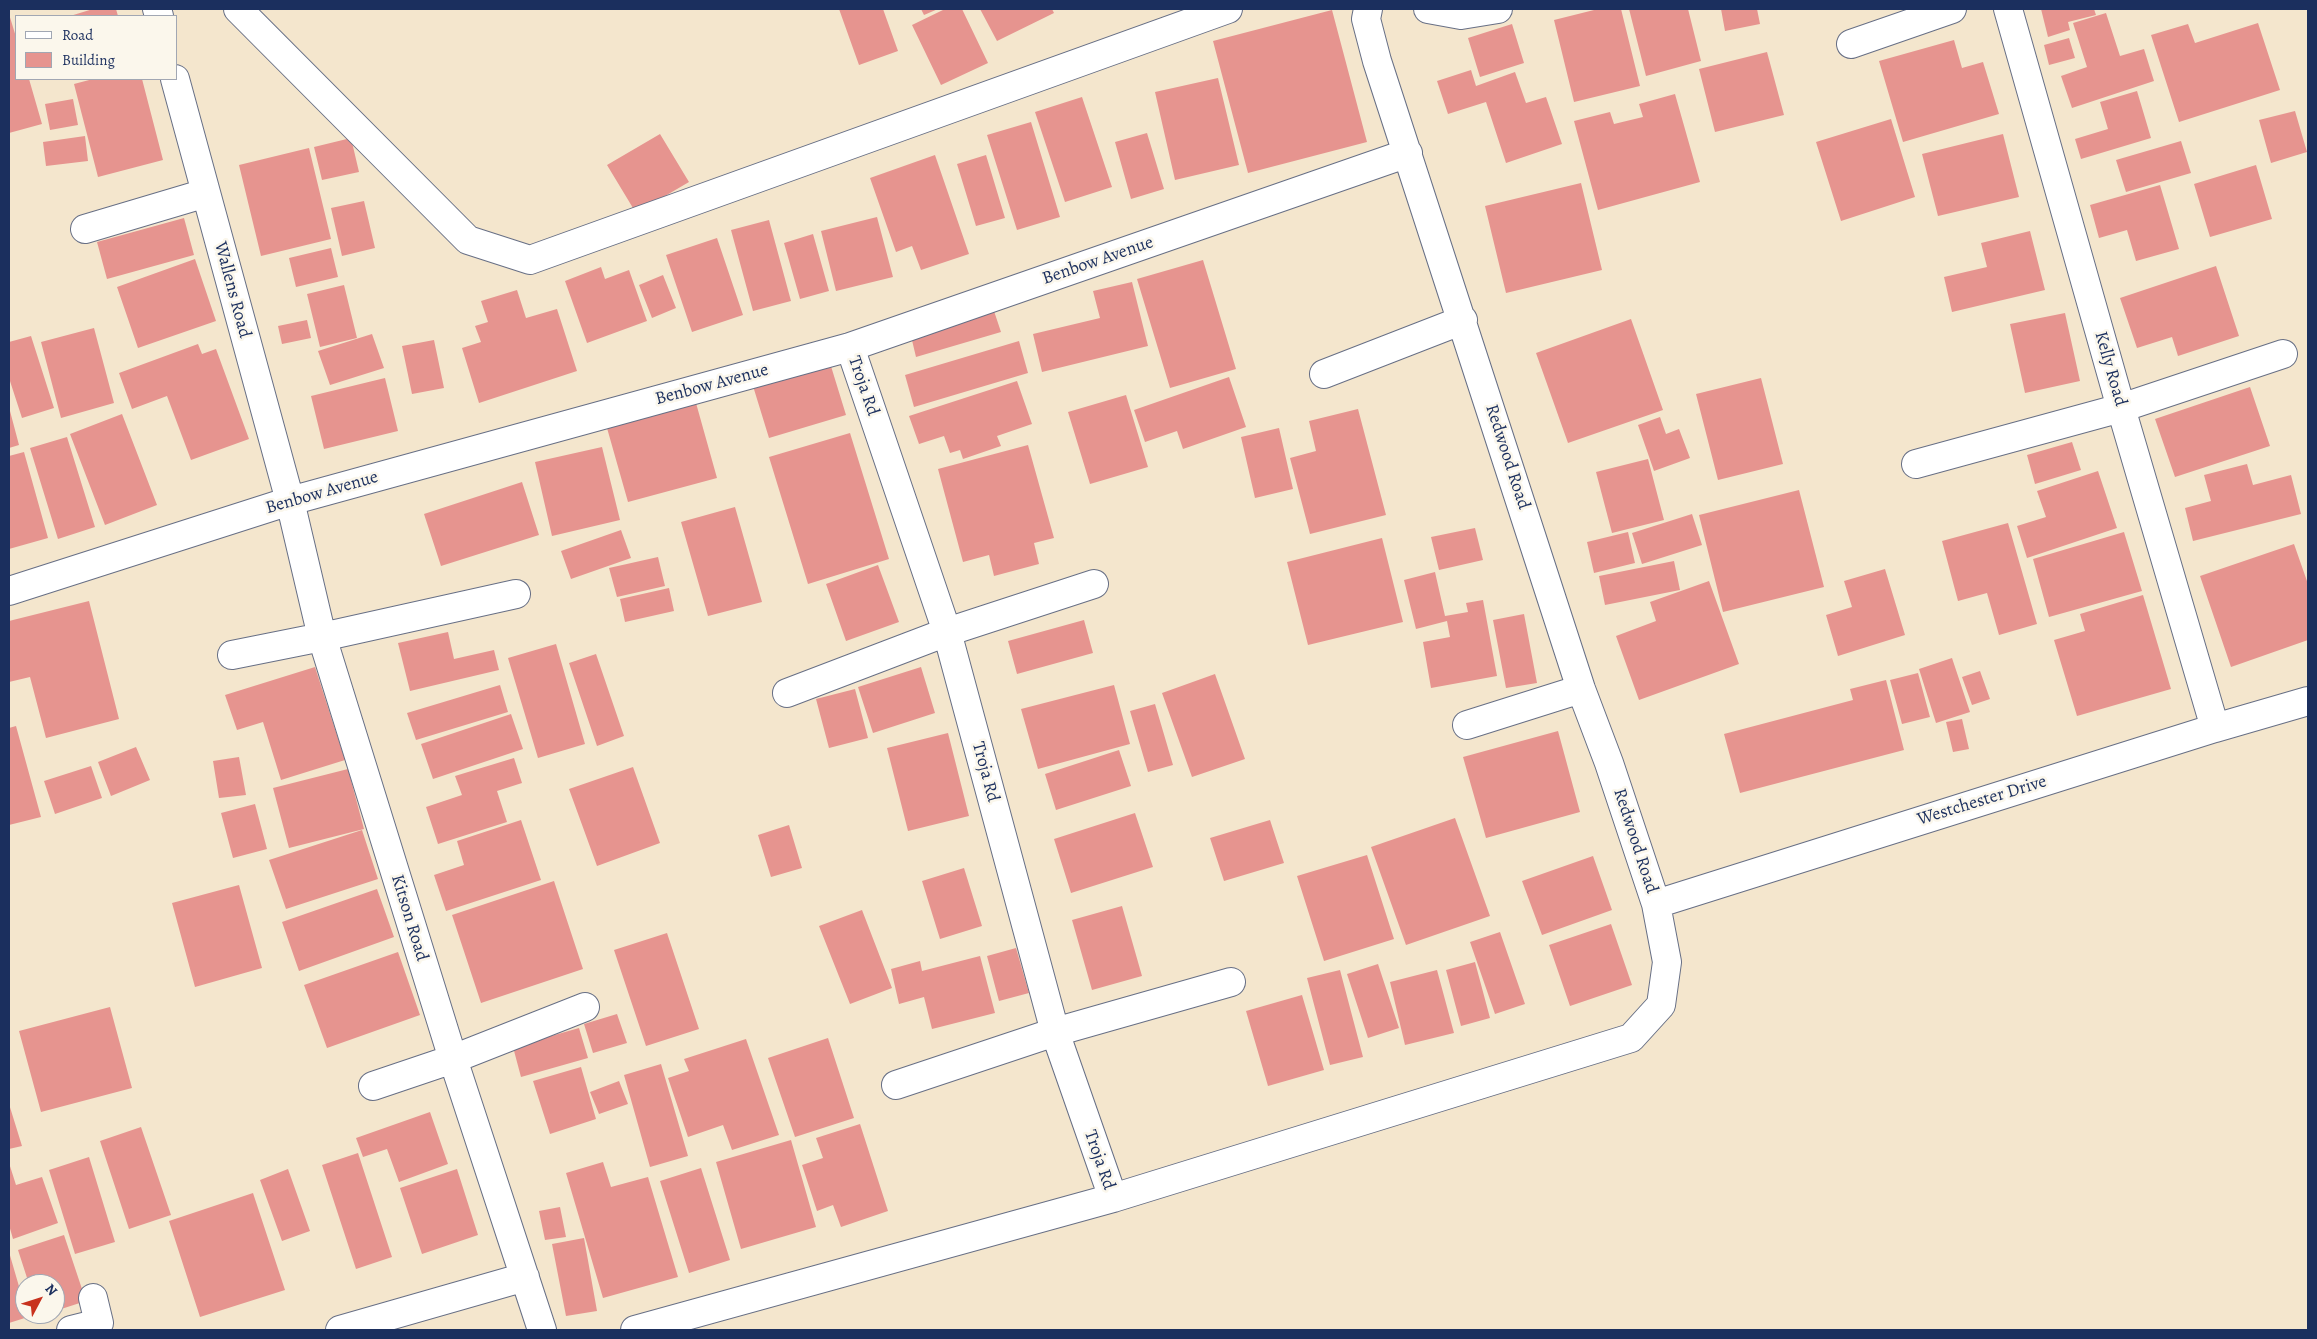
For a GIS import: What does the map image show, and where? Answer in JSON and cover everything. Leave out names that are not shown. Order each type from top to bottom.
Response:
[{"type":"street","points":[[238,9],[468,240],[530,260],[1228,9]]},
{"type":"street","name":"Redwood Road","points":[[635,1330],[1113,1198],[1631,1038],[1661,1005],[1667,962],[1656,904],[1609,763],[1581,689],[1463,320],[1377,61],[1366,19],[1368,9]]},
{"type":"street","points":[[1428,9],[1460,15],[1493,10]]},
{"type":"street","points":[[1851,44],[1952,9]]},
{"type":"street","name":"Kelly Road","points":[[2008,9],[2121,408],[2215,728]]},
{"type":"street","name":"Wallens Road","points":[[176,80],[290,501]]},
{"type":"street","name":"Benbow Avenue","points":[[9,591],[290,501],[850,347],[1408,153]]},
{"type":"street","points":[[85,229],[206,193]]},
{"type":"street","points":[[1324,374],[1463,320]]},
{"type":"street","name":"Troja Rd","points":[[850,347],[947,632],[1055,1032],[1113,1198]]},
{"type":"street","points":[[1916,464],[2121,408],[2283,354]]},
{"type":"street","name":"Kitson Road","points":[[290,501],[322,637],[453,1059],[542,1330]]},
{"type":"street","points":[[787,692],[947,632],[1094,584]]},
{"type":"street","points":[[232,654],[322,637],[516,594]]},
{"type":"street","points":[[1467,725],[1581,689]]},
{"type":"street","name":"Westchester Drive","points":[[1656,904],[2215,728],[2308,701]]},
{"type":"street","points":[[896,1085],[1055,1032],[1231,982]]},
{"type":"street","points":[[373,1086],[453,1059],[585,1007]]},
{"type":"street","points":[[340,1330],[525,1277]]},
{"type":"street","points":[[71,1330],[99,1323],[93,1298]]},
{"type":"building","points":[[93,9],[116,9],[118,15],[73,15]]},
{"type":"building","points":[[839,9],[883,9],[898,51],[859,65]]},
{"type":"building","points":[[921,9],[938,9],[924,15]]},
{"type":"building","points":[[945,9],[962,9],[988,63],[941,85],[912,25]]},
{"type":"building","points":[[980,9],[1052,9],[1054,13],[997,41]]},
{"type":"building","points":[[1598,9],[1621,9],[1640,86],[1574,102],[1554,20]]},
{"type":"building","points":[[1629,9],[1688,9],[1701,61],[1646,76]]},
{"type":"building","points":[[1721,9],[1757,9],[1760,24],[1725,31]]},
{"type":"building","points":[[2041,9],[2094,9],[2096,15],[2068,22],[2070,30],[2048,37]]},
{"type":"building","points":[[1332,10],[1367,142],[1248,173],[1213,41]]},
{"type":"building","points":[[2106,13],[2120,56],[2144,49],[2154,81],[2072,108],[2061,76],[2087,67],[2073,23]]},
{"type":"building","points":[[9,14],[15,34],[15,80],[29,80],[42,124],[9,133]]},
{"type":"building","points":[[2258,23],[2280,90],[2179,122],[2151,35],[2188,24],[2195,43]]},
{"type":"building","points":[[1512,24],[1524,63],[1480,77],[1468,38]]},
{"type":"building","points":[[2069,38],[2075,58],[2049,65],[2044,45]]},
{"type":"building","points":[[1954,40],[1962,68],[1983,62],[1999,114],[1903,142],[1879,61]]},
{"type":"building","points":[[1767,52],[1784,115],[1715,132],[1699,69]]},
{"type":"building","points":[[1471,70],[1476,86],[1515,72],[1526,103],[1546,97],[1562,144],[1506,163],[1486,102],[1448,114],[1437,81]]},
{"type":"building","points":[[1218,78],[1239,165],[1175,180],[1155,92]]},
{"type":"building","points":[[89,80],[142,80],[163,160],[98,177],[74,84]]},
{"type":"building","points":[[2137,91],[2151,138],[2081,159],[2075,139],[2108,129],[2100,102]]},
{"type":"building","points":[[1675,94],[1700,182],[1598,210],[1574,121],[1610,112],[1614,124],[1643,117],[1639,104]]},
{"type":"building","points":[[1082,97],[1112,187],[1065,202],[1035,112]]},
{"type":"building","points":[[73,99],[78,125],[50,130],[45,104]]},
{"type":"building","points":[[2295,111],[2307,152],[2271,163],[2259,120]]},
{"type":"building","points":[[1891,119],[1915,197],[1841,221],[1816,142]]},
{"type":"building","points":[[1031,122],[1060,217],[1017,230],[987,135]]},
{"type":"building","points":[[1147,133],[1164,189],[1131,199],[1115,142]]},
{"type":"building","points":[[660,134],[689,182],[636,213],[607,165]]},
{"type":"building","points":[[2003,134],[2019,197],[1938,216],[1922,154]]},
{"type":"building","points":[[85,136],[88,161],[46,166],[43,142]]},
{"type":"building","points":[[351,138],[359,172],[322,180],[314,147]]},
{"type":"building","points":[[2181,141],[2191,173],[2126,192],[2116,160]]},
{"type":"building","points":[[309,148],[331,239],[261,256],[239,165]]},
{"type":"building","points":[[935,155],[969,254],[921,270],[912,246],[896,252],[870,178]]},
{"type":"building","points":[[986,155],[1005,218],[976,226],[957,164]]},
{"type":"building","points":[[2256,165],[2272,219],[2210,237],[2194,184]]},
{"type":"building","points":[[1581,183],[1602,270],[1506,293],[1485,206]]},
{"type":"building","points":[[2160,185],[2179,249],[2136,261],[2127,230],[2099,238],[2090,205]]},
{"type":"building","points":[[364,201],[375,248],[342,256],[331,208]]},
{"type":"building","points":[[877,217],[893,277],[836,291],[821,231]]},
{"type":"building","points":[[184,218],[194,255],[107,279],[97,242]]},
{"type":"building","points":[[769,220],[791,301],[753,311],[731,230]]},
{"type":"building","points":[[2030,231],[2045,290],[1952,312],[1944,277],[1987,267],[1981,243]]},
{"type":"building","points":[[813,234],[829,291],[800,299],[784,243]]},
{"type":"building","points":[[717,238],[743,315],[692,332],[666,255]]},
{"type":"building","points":[[331,248],[338,277],[296,287],[289,258]]},
{"type":"building","points":[[195,259],[216,321],[138,348],[117,287]]},
{"type":"building","points":[[1203,260],[1236,369],[1170,388],[1137,279]]},
{"type":"building","points":[[2216,266],[2239,336],[2178,356],[2172,337],[2137,348],[2120,298]]},
{"type":"building","points":[[601,267],[605,279],[629,270],[647,321],[587,343],[565,281]]},
{"type":"building","points":[[663,275],[676,308],[652,318],[639,285]]},
{"type":"building","points":[[1132,282],[1148,346],[1042,372],[1033,334],[1100,318],[1093,291]]},
{"type":"building","points":[[344,285],[357,338],[320,347],[307,294]]},
{"type":"building","points":[[517,290],[526,318],[557,309],[577,371],[479,403],[462,348],[481,342],[475,326],[488,322],[481,301]]},
{"type":"building","points":[[994,311],[1001,332],[916,357],[911,336]]},
{"type":"building","points":[[2065,313],[2080,381],[2025,393],[2010,324]]},
{"type":"building","points":[[1631,319],[1663,410],[1568,443],[1536,353]]},
{"type":"building","points":[[307,320],[311,338],[282,344],[278,326]]},
{"type":"building","points":[[94,328],[114,403],[61,418],[41,342]]},
{"type":"building","points":[[372,334],[384,368],[330,385],[318,351]]},
{"type":"building","points":[[31,336],[54,408],[22,418],[9,378],[9,342]]},
{"type":"building","points":[[434,340],[444,388],[412,394],[402,346]]},
{"type":"building","points":[[1019,341],[1028,373],[914,407],[905,375]]},
{"type":"building","points":[[198,344],[202,354],[216,349],[249,439],[191,460],[167,396],[132,409],[119,373]]},
{"type":"building","points":[[830,363],[846,415],[769,438],[753,386]]},
{"type":"building","points":[[1229,377],[1246,427],[1183,449],[1177,431],[1145,442],[1134,410]]},
{"type":"building","points":[[385,378],[398,431],[324,449],[311,396]]},
{"type":"building","points":[[1761,378],[1783,464],[1718,480],[1696,394]]},
{"type":"building","points":[[1017,381],[1032,424],[997,436],[1001,446],[963,459],[960,450],[950,453],[944,436],[919,444],[909,416]]},
{"type":"building","points":[[2250,387],[2270,446],[2175,477],[2155,419]]},
{"type":"building","points":[[1126,395],[1148,467],[1090,484],[1068,412]]},
{"type":"building","points":[[696,403],[717,478],[628,502],[607,428]]},
{"type":"building","points":[[1358,409],[1386,515],[1310,534],[1290,458],[1316,451],[1309,421]]},
{"type":"building","points":[[9,412],[19,445],[9,448]]},
{"type":"building","points":[[122,414],[157,505],[105,525],[70,434]]},
{"type":"building","points":[[1660,417],[1666,434],[1679,429],[1690,458],[1654,471],[1638,425]]},
{"type":"building","points":[[1279,428],[1293,489],[1255,498],[1241,437]]},
{"type":"building","points":[[850,433],[889,559],[808,584],[769,457]]},
{"type":"building","points":[[67,437],[95,527],[58,539],[30,448]]},
{"type":"building","points":[[2072,442],[2081,470],[2035,484],[2027,455]]},
{"type":"building","points":[[1028,445],[1054,538],[1034,543],[1039,564],[994,576],[989,555],[963,562],[938,469]]},
{"type":"building","points":[[602,447],[620,520],[552,536],[535,462]]},
{"type":"building","points":[[24,452],[48,538],[9,549],[9,456]]},
{"type":"building","points":[[1648,459],[1664,520],[1612,533],[1596,472]]},
{"type":"building","points":[[2247,464],[2253,485],[2291,475],[2301,514],[2193,541],[2185,508],[2211,501],[2204,475]]},
{"type":"building","points":[[2098,471],[2117,528],[2027,558],[2017,526],[2046,517],[2037,491]]},
{"type":"building","points":[[522,482],[539,535],[441,566],[424,514]]},
{"type":"building","points":[[1799,490],[1824,587],[1723,612],[1699,515]]},
{"type":"building","points":[[735,507],[762,602],[708,616],[681,522]]},
{"type":"building","points":[[1692,514],[1702,545],[1642,564],[1632,533]]},
{"type":"building","points":[[2008,523],[2037,624],[1999,635],[1987,593],[1958,601],[1942,541]]},
{"type":"building","points":[[1475,528],[1483,560],[1439,570],[1431,537]]},
{"type":"building","points":[[621,530],[631,558],[571,579],[561,551]]},
{"type":"building","points":[[1628,532],[1635,563],[1594,573],[1587,542]]},
{"type":"building","points":[[2124,532],[2142,591],[2049,617],[2033,559]]},
{"type":"building","points":[[1382,538],[1403,622],[1308,645],[1287,562]]},
{"type":"building","points":[[2294,544],[2308,584],[2308,640],[2231,667],[2200,576]]},
{"type":"building","points":[[658,557],[665,586],[617,597],[609,568]]},
{"type":"building","points":[[1674,561],[1680,590],[1605,605],[1599,576]]},
{"type":"building","points":[[878,565],[899,622],[846,641],[826,584]]},
{"type":"building","points":[[1885,569],[1905,635],[1838,656],[1826,615],[1852,607],[1844,581]]},
{"type":"building","points":[[1435,572],[1445,616],[1468,612],[1466,603],[1483,600],[1497,676],[1431,688],[1423,642],[1450,637],[1447,621],[1416,629],[1404,580]]},
{"type":"building","points":[[1709,581],[1739,664],[1639,700],[1616,636],[1656,621],[1650,602]]},
{"type":"building","points":[[669,588],[674,611],[625,622],[620,599]]},
{"type":"building","points":[[2143,595],[2171,689],[2077,716],[2054,640],[2085,631],[2080,614]]},
{"type":"building","points":[[89,601],[119,719],[46,738],[30,677],[9,682],[9,621]]},
{"type":"building","points":[[1524,614],[1537,683],[1506,688],[1493,620]]},
{"type":"building","points":[[1084,620],[1093,653],[1017,674],[1008,641]]},
{"type":"building","points":[[448,632],[454,659],[494,650],[499,670],[410,691],[398,643]]},
{"type":"building","points":[[556,644],[585,744],[538,758],[508,658]]},
{"type":"building","points":[[596,654],[624,736],[597,746],[569,663]]},
{"type":"building","points":[[1952,658],[1970,712],[1936,723],[1919,669]]},
{"type":"building","points":[[315,667],[345,760],[281,780],[263,722],[237,730],[225,695]]},
{"type":"building","points":[[921,667],[935,713],[873,733],[858,687]]},
{"type":"building","points":[[1980,671],[1990,699],[1972,705],[1962,677]]},
{"type":"building","points":[[1918,673],[1930,717],[1902,724],[1890,680]]},
{"type":"building","points":[[1215,674],[1245,759],[1192,777],[1162,693]]},
{"type":"building","points":[[1886,680],[1904,750],[1740,793],[1724,734],[1853,700],[1850,689]]},
{"type":"building","points":[[500,685],[508,712],[416,740],[407,713]]},
{"type":"building","points":[[1114,685],[1130,744],[1038,769],[1021,709]]},
{"type":"building","points":[[855,689],[868,738],[829,748],[816,699]]},
{"type":"building","points":[[1155,704],[1173,765],[1148,772],[1130,711]]},
{"type":"building","points":[[511,714],[523,749],[433,779],[421,744]]},
{"type":"building","points":[[1962,719],[1969,749],[1953,752],[1946,722]]},
{"type":"building","points":[[16,726],[41,817],[9,825],[9,728]]},
{"type":"building","points":[[1558,731],[1580,812],[1486,838],[1463,757]]},
{"type":"building","points":[[948,733],[969,816],[908,831],[887,748]]},
{"type":"building","points":[[136,747],[150,780],[111,796],[98,762]]},
{"type":"building","points":[[1119,750],[1131,786],[1056,810],[1045,774]]},
{"type":"building","points":[[239,757],[246,795],[219,798],[213,761]]},
{"type":"building","points":[[514,758],[522,783],[497,791],[507,822],[438,844],[426,807],[462,795],[455,776]]},
{"type":"building","points":[[91,766],[102,798],[55,814],[44,781]]},
{"type":"building","points":[[633,767],[660,843],[597,866],[569,789]]},
{"type":"building","points":[[348,769],[364,829],[289,848],[273,788]]},
{"type":"building","points":[[255,804],[267,849],[233,858],[221,813]]},
{"type":"building","points":[[1135,813],[1153,867],[1071,893],[1054,839]]},
{"type":"building","points":[[1455,818],[1490,916],[1406,945],[1371,847]]},
{"type":"building","points":[[521,820],[541,880],[446,911],[434,875],[464,865],[457,841]]},
{"type":"building","points":[[1270,820],[1284,863],[1224,881],[1210,838]]},
{"type":"building","points":[[789,825],[802,868],[771,877],[758,835]]},
{"type":"building","points":[[362,830],[378,879],[286,909],[269,860]]},
{"type":"building","points":[[1367,855],[1394,939],[1324,961],[1297,876]]},
{"type":"building","points":[[1593,856],[1612,910],[1542,935],[1522,881]]},
{"type":"building","points":[[964,868],[982,926],[940,939],[922,881]]},
{"type":"building","points":[[554,881],[583,969],[481,1003],[452,915]]},
{"type":"building","points":[[239,885],[262,968],[195,987],[172,903]]},
{"type":"building","points":[[377,889],[394,937],[299,971],[282,922]]},
{"type":"building","points":[[1122,906],[1142,976],[1092,990],[1072,920]]},
{"type":"building","points":[[862,910],[892,988],[850,1004],[819,926]]},
{"type":"building","points":[[1611,924],[1632,985],[1570,1006],[1549,945]]},
{"type":"building","points":[[1500,932],[1525,1004],[1495,1014],[1470,942]]},
{"type":"building","points":[[667,933],[699,1029],[646,1046],[614,950]]},
{"type":"building","points":[[1016,948],[1029,993],[999,1001],[987,956]]},
{"type":"building","points":[[398,952],[420,1015],[327,1048],[304,985]]},
{"type":"building","points":[[980,956],[995,1013],[932,1029],[924,997],[899,1004],[891,969],[920,961],[922,971]]},
{"type":"building","points":[[1475,962],[1490,1018],[1461,1026],[1446,970]]},
{"type":"building","points":[[1378,964],[1399,1028],[1368,1038],[1347,974]]},
{"type":"building","points":[[1340,970],[1363,1057],[1330,1065],[1307,978]]},
{"type":"building","points":[[1437,970],[1454,1033],[1405,1045],[1390,982]]},
{"type":"building","points":[[1302,995],[1324,1070],[1268,1086],[1246,1011]]},
{"type":"building","points":[[110,1007],[132,1088],[41,1112],[19,1031]]},
{"type":"building","points":[[617,1014],[627,1043],[593,1053],[584,1024]]},
{"type":"building","points":[[579,1028],[588,1058],[521,1077],[513,1047]]},
{"type":"building","points":[[828,1038],[854,1118],[795,1137],[768,1058]]},
{"type":"building","points":[[746,1039],[779,1135],[732,1150],[723,1125],[688,1137],[668,1078],[689,1071],[684,1059]]},
{"type":"building","points":[[661,1064],[688,1156],[650,1167],[624,1075]]},
{"type":"building","points":[[581,1067],[596,1119],[550,1134],[533,1081]]},
{"type":"building","points":[[619,1081],[628,1104],[599,1114],[590,1092]]},
{"type":"building","points":[[9,1104],[22,1146],[9,1149]]},
{"type":"building","points":[[430,1112],[448,1164],[399,1182],[387,1149],[363,1157],[356,1138]]},
{"type":"building","points":[[860,1124],[888,1211],[841,1227],[833,1205],[817,1211],[802,1165],[823,1158],[816,1138]]},
{"type":"building","points":[[141,1127],[171,1215],[129,1229],[100,1141]]},
{"type":"building","points":[[791,1140],[816,1227],[741,1249],[716,1162]]},
{"type":"building","points":[[358,1153],[392,1257],[356,1269],[322,1165]]},
{"type":"building","points":[[89,1157],[115,1242],[75,1254],[49,1170]]},
{"type":"building","points":[[603,1162],[611,1187],[648,1177],[678,1277],[603,1298],[566,1173]]},
{"type":"building","points":[[9,1163],[16,1185],[42,1177],[58,1223],[13,1239],[9,1225]]},
{"type":"building","points":[[701,1168],[730,1260],[689,1273],[660,1181]]},
{"type":"building","points":[[288,1169],[310,1231],[282,1241],[260,1180]]},
{"type":"building","points":[[457,1169],[478,1235],[422,1254],[400,1188]]},
{"type":"building","points":[[253,1193],[285,1290],[200,1317],[169,1221]]},
{"type":"building","points":[[560,1207],[566,1237],[545,1240],[539,1211]]},
{"type":"building","points":[[64,1235],[86,1301],[65,1308],[65,1274],[26,1274],[18,1250]]},
{"type":"building","points":[[584,1238],[597,1311],[566,1316],[552,1244]]},
{"type":"building","points":[[9,1252],[15,1274],[15,1321],[9,1323]]}]
